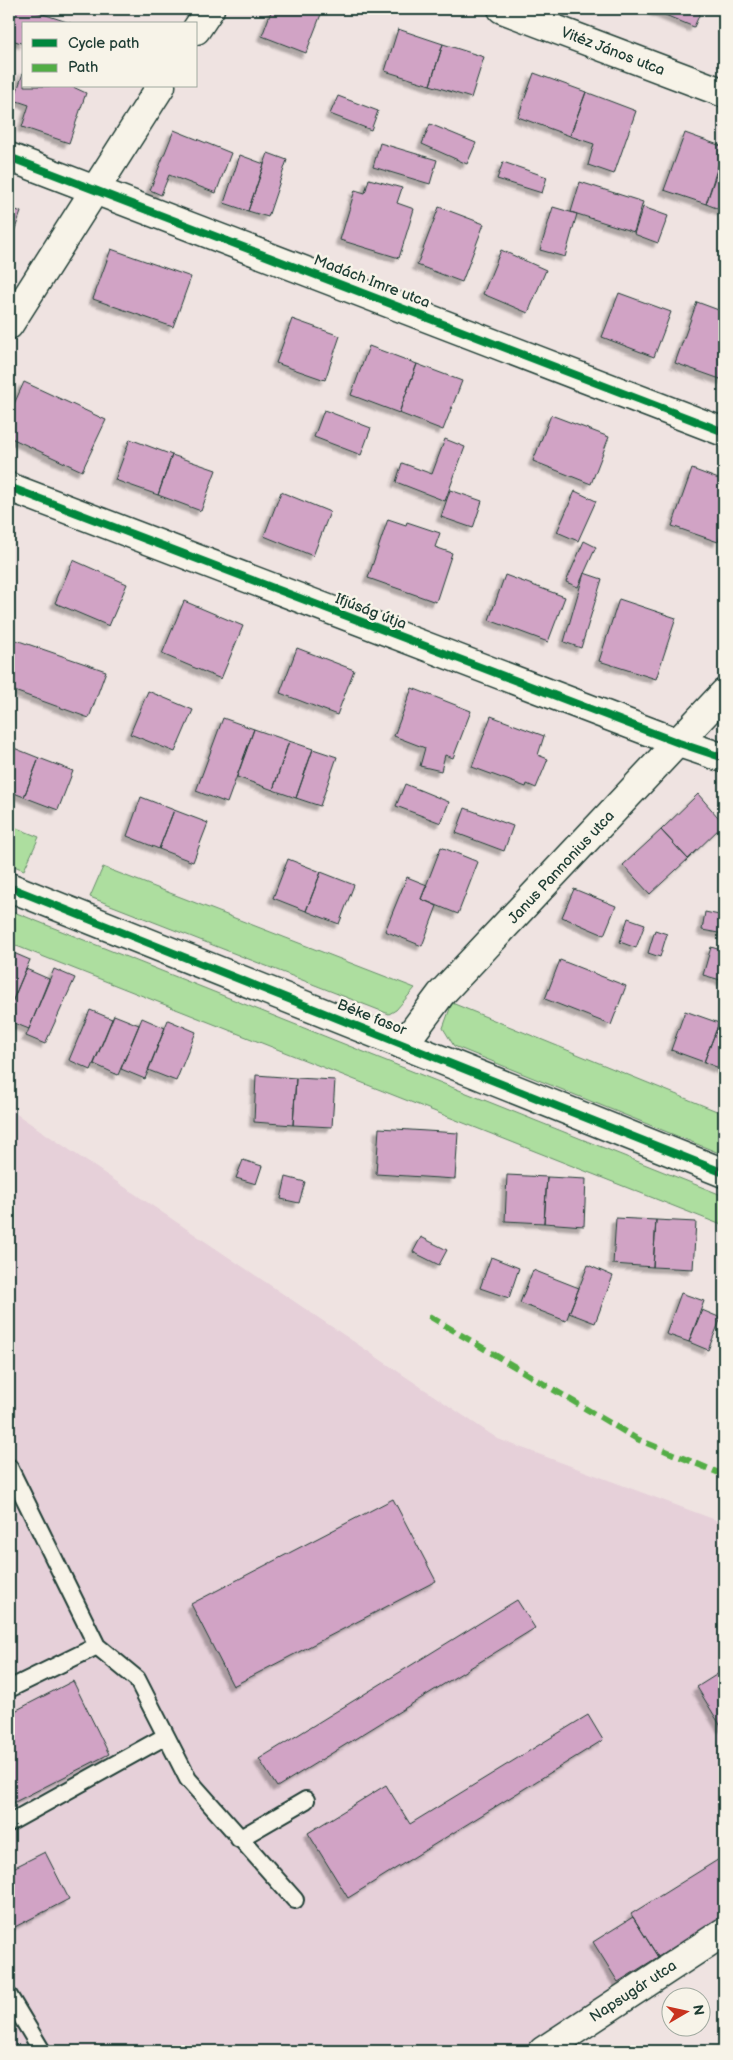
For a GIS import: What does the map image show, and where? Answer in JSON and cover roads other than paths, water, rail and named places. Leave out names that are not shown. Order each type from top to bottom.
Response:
[{"type":"street","points":[[198,27],[210,9]]},
{"type":"street","name":"Vitéz János utca","points":[[502,9],[724,92]]},
{"type":"street","points":[[9,325],[160,88]]},
{"type":"street","name":"Madách Imre utca","points":[[9,157],[724,432]]},
{"type":"street","name":"Ifjúság útja","points":[[9,487],[724,758]]},
{"type":"street","name":"Janus Pannonius utca","points":[[403,1045],[441,994],[724,693]]},
{"type":"street","name":"Béke fasor","points":[[9,888],[724,1173]]},
{"type":"street","name":"Napsugár utca","points":[[542,2051],[724,1932]]},
{"type":"lane","points":[[9,1467],[96,1646],[137,1678],[188,1779],[239,1839],[295,1900]]},
{"type":"lane","points":[[9,1689],[96,1646]]},
{"type":"lane","points":[[9,1823],[166,1736]]},
{"type":"lane","points":[[239,1839],[306,1800]]},
{"type":"lane","points":[[9,1996],[42,2051]]}]
